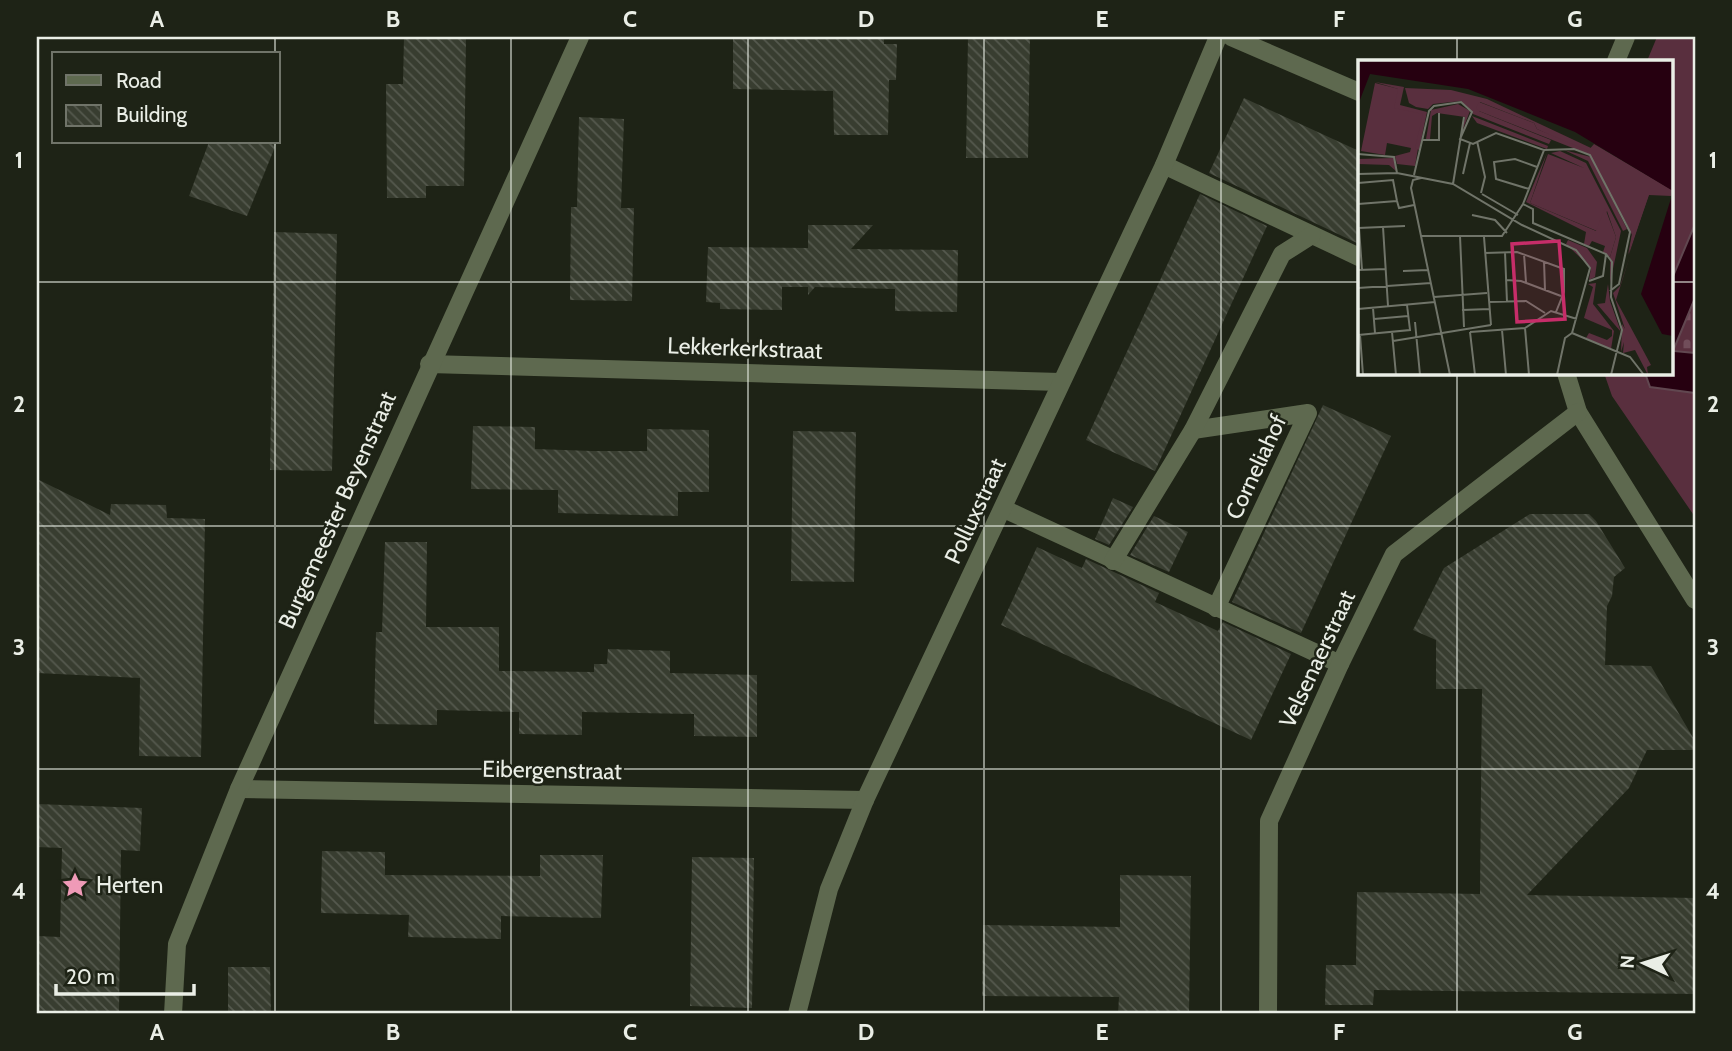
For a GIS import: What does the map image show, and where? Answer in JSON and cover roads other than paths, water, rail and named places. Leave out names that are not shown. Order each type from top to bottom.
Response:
[{"type":"street","name":"Burgemeester Beyenstraat","points":[[173,1014],[177,944],[239,789],[429,364],[580,37]]},
{"type":"street","name":"Polluxstraat","points":[[797,1014],[829,889],[865,800],[1164,165],[1218,37]]},
{"type":"street","points":[[1231,37],[1358,92]]},
{"type":"street","points":[[1616,60],[1626,37]]},
{"type":"street","points":[[1164,165],[1358,257]]},
{"type":"street","points":[[1114,561],[1193,430],[1282,254],[1312,235]]},
{"type":"street","name":"Lekkerkerkstraat","points":[[429,364],[1060,382]]},
{"type":"street","points":[[1566,374],[1578,412],[1695,600]]},
{"type":"street","name":"Velsenaerstraat","points":[[1268,1014],[1269,821],[1340,664],[1394,554],[1578,412]]},
{"type":"street","name":"Corneliahof","points":[[1193,430],[1308,413],[1216,608]]},
{"type":"street","points":[[1004,509],[1340,664]]},
{"type":"street","name":"Eibergenstraat","points":[[239,789],[865,800]]},
{"type":"place","name":"Herten","points":[[75,885]]}]
